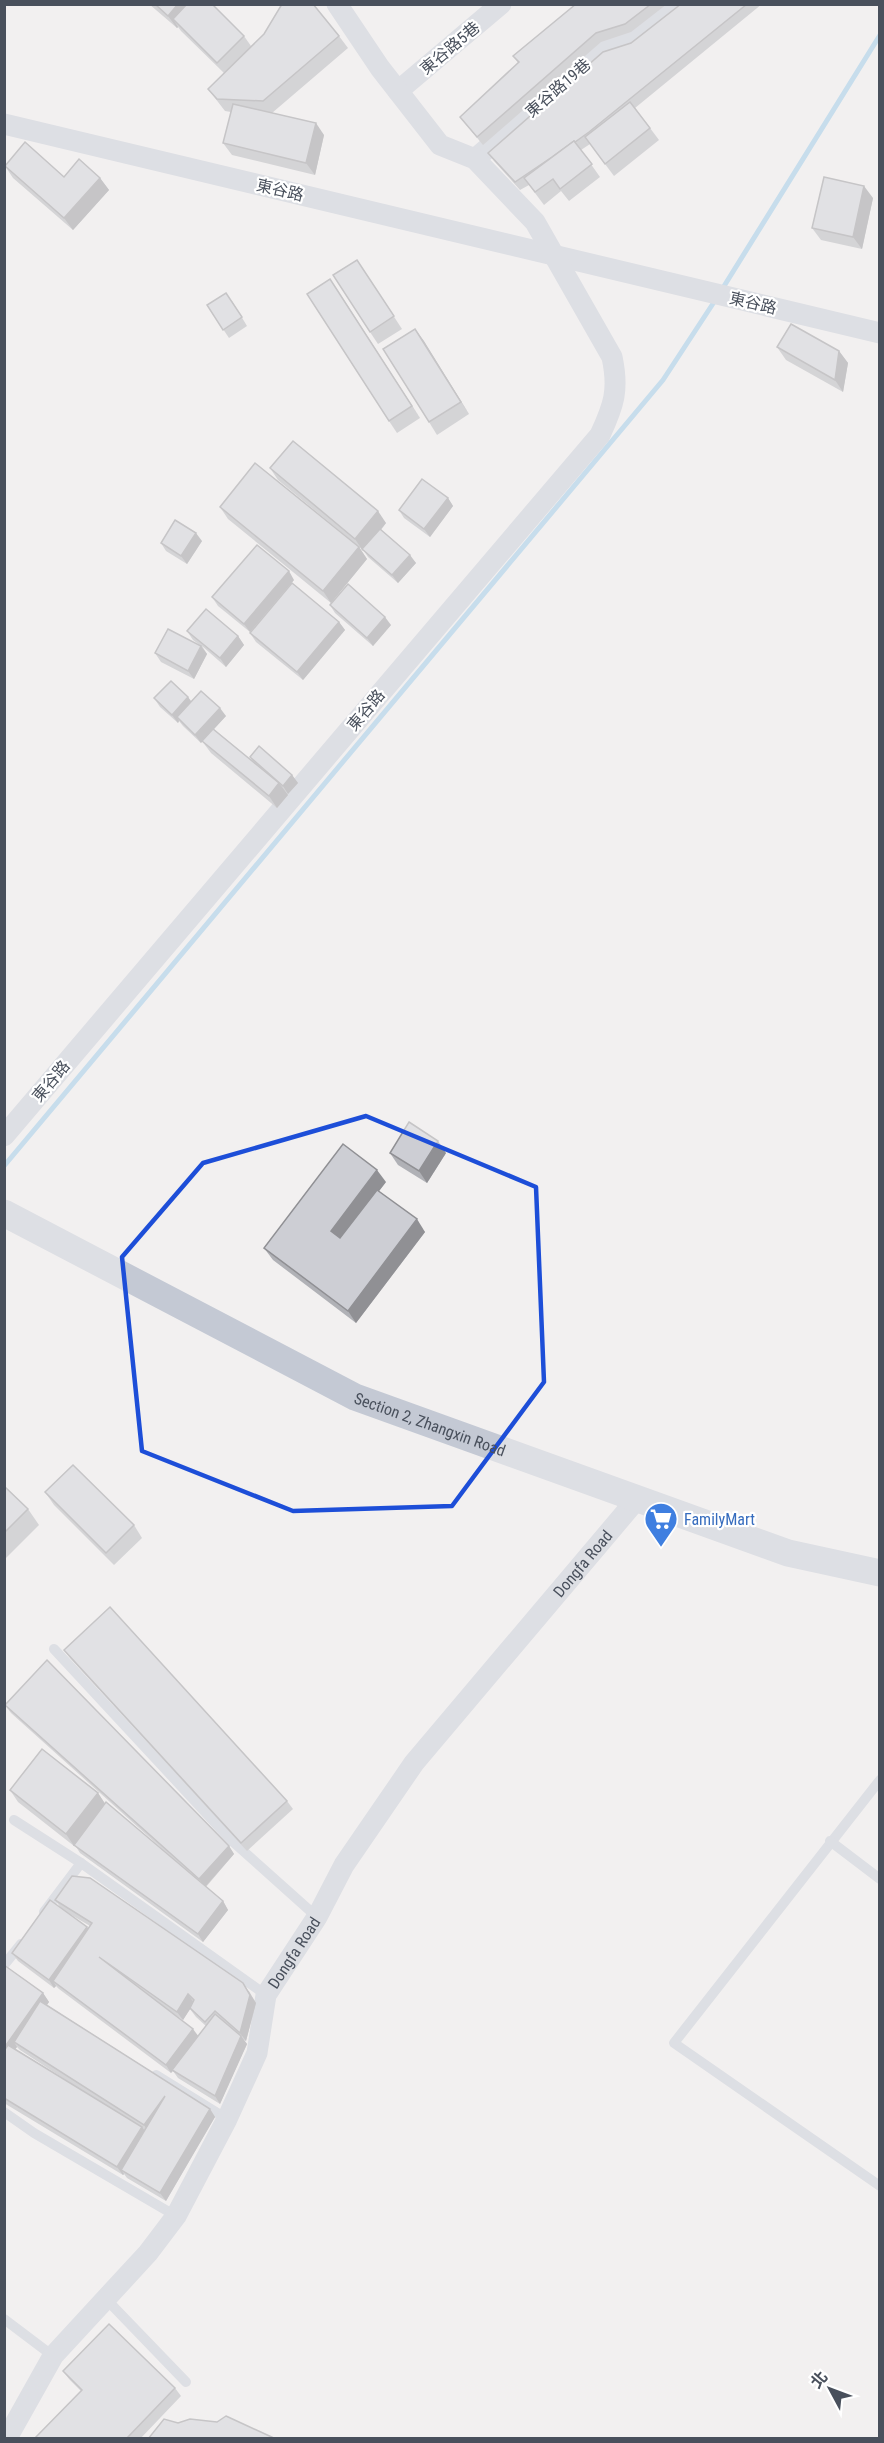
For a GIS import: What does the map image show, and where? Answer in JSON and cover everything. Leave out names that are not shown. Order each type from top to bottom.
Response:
[{"type":"street","name":"東谷路","points":[[4,1136],[600,435],[613,408],[617,380],[612,357],[535,222],[475,159],[440,145],[398,91],[337,4]]},
{"type":"street","name":"東谷路5巷","points":[[398,91],[501,4]]},
{"type":"street","name":"東谷路19巷","points":[[475,159],[604,48],[627,42],[680,4]]},
{"type":"street","name":"東谷路","points":[[4,124],[879,333]]},
{"type":"street","name":"Section 2, Zhangxin Road","points":[[4,1213],[355,1396],[788,1553],[879,1573]]},
{"type":"street","name":"Dongfa Road","points":[[7,2439],[53,2356],[160,2239],[176,2216],[227,2119],[257,2053],[266,1995],[317,1917],[344,1865],[414,1763],[637,1499]]},
{"type":"lane","points":[[54,1649],[231,1840],[317,1917]]},
{"type":"lane","points":[[879,1780],[674,2043],[879,2186]]},
{"type":"lane","points":[[14,1820],[81,1863],[266,1995]]},
{"type":"lane","points":[[830,1841],[879,1879]]},
{"type":"lane","points":[[39,1918],[81,1863]]},
{"type":"lane","points":[[4,1965],[26,1937]]},
{"type":"lane","points":[[150,2071],[227,2119]]},
{"type":"lane","points":[[4,2112],[33,2133],[176,2216]]},
{"type":"lane","points":[[106,2299],[186,2382]]},
{"type":"lane","points":[[4,2319],[53,2356]]},
{"type":"highlighted area","points":[[366,1116],[536,1187],[544,1382],[452,1506],[293,1511],[142,1451],[122,1257],[203,1163]]},
{"type":"building","points":[[155,4],[178,4],[168,16]]},
{"type":"building","points":[[187,4],[212,4],[244,36],[217,63],[173,19]]},
{"type":"building","points":[[282,4],[313,4],[339,36],[263,101],[217,99],[208,89],[264,34]]},
{"type":"building","points":[[576,4],[651,4],[625,24],[596,33],[477,137],[460,117],[519,62],[513,56]]},
{"type":"building","points":[[681,4],[747,4],[589,132],[515,182],[488,153],[603,52],[631,43]]},
{"type":"building","points":[[630,102],[650,128],[605,164],[585,137]]},
{"type":"building","points":[[233,104],[316,123],[306,163],[223,143]]},
{"type":"building","points":[[574,141],[592,164],[560,189],[553,179],[535,192],[524,178]]},
{"type":"building","points":[[25,142],[64,177],[79,159],[100,178],[64,218],[5,166]]},
{"type":"building","points":[[824,177],[864,186],[853,237],[812,228]]},
{"type":"building","points":[[357,260],[394,316],[370,332],[333,275]]},
{"type":"building","points":[[330,279],[412,406],[389,421],[307,294]]},
{"type":"building","points":[[226,293],[242,317],[223,330],[207,305]]},
{"type":"building","points":[[791,324],[839,351],[835,380],[777,347]]},
{"type":"building","points":[[415,329],[461,402],[429,422],[383,349]]},
{"type":"building","points":[[293,441],[378,511],[355,539],[270,468]]},
{"type":"building","points":[[255,463],[359,547],[323,591],[220,507]]},
{"type":"building","points":[[422,479],[448,498],[424,529],[399,510]]},
{"type":"building","points":[[175,520],[196,533],[181,556],[161,543]]},
{"type":"building","points":[[380,529],[410,555],[392,575],[362,549]]},
{"type":"building","points":[[257,545],[289,571],[244,624],[212,597]]},
{"type":"building","points":[[292,583],[339,622],[297,672],[250,633]]},
{"type":"building","points":[[348,584],[385,617],[367,638],[330,605]]},
{"type":"building","points":[[206,609],[238,636],[220,658],[187,631]]},
{"type":"building","points":[[168,629],[201,646],[188,671],[155,653]]},
{"type":"building","points":[[171,681],[188,697],[172,715],[154,698]]},
{"type":"building","points":[[201,691],[220,708],[195,735],[177,717]]},
{"type":"building","points":[[213,729],[279,783],[269,796],[202,741]]},
{"type":"building","points":[[259,746],[292,775],[283,786],[250,757]]},
{"type":"building","points":[[409,1122],[438,1141],[419,1171],[390,1153]]},
{"type":"building","points":[[343,1144],[377,1170],[331,1231],[340,1238],[377,1190],[417,1219],[348,1311],[264,1248]]},
{"type":"building","points":[[73,1465],[134,1525],[106,1553],[45,1492]]},
{"type":"building","points":[[4,1486],[28,1509],[4,1533]]},
{"type":"building","points":[[110,1607],[287,1801],[241,1843],[64,1650]]},
{"type":"building","points":[[47,1660],[229,1846],[199,1879],[5,1705]]},
{"type":"building","points":[[42,1749],[98,1793],[66,1834],[10,1790]]},
{"type":"building","points":[[106,1802],[223,1901],[198,1934],[74,1845]]},
{"type":"building","points":[[72,1876],[90,1878],[243,1983],[250,1995],[240,2033],[215,2011],[205,2022],[190,2008],[194,2000],[188,1994],[177,2012],[99,1957],[193,2029],[166,2065],[53,1981],[92,1923],[55,1900]]},
{"type":"building","points":[[50,1900],[87,1927],[49,1980],[12,1953]]},
{"type":"building","points":[[4,1965],[43,1993],[4,2048]]},
{"type":"building","points":[[40,2001],[210,2109],[160,2193],[121,2170],[165,2096],[144,2125],[14,2042]]},
{"type":"building","points":[[215,2014],[241,2036],[215,2096],[172,2070]]},
{"type":"building","points":[[8,2045],[142,2127],[117,2167],[4,2098],[4,2051]]},
{"type":"building","points":[[109,2324],[175,2388],[126,2439],[34,2439],[82,2390],[63,2371]]},
{"type":"building","points":[[226,2416],[276,2439],[148,2439],[164,2419],[178,2423],[190,2419],[217,2422]]},
{"type":"waterway","points":[[721,291],[880,35]]},
{"type":"waterway","points":[[4,1166],[663,380],[716,299]]},
{"type":"place","name":"FamilyMart","points":[[661,1548]]}]
